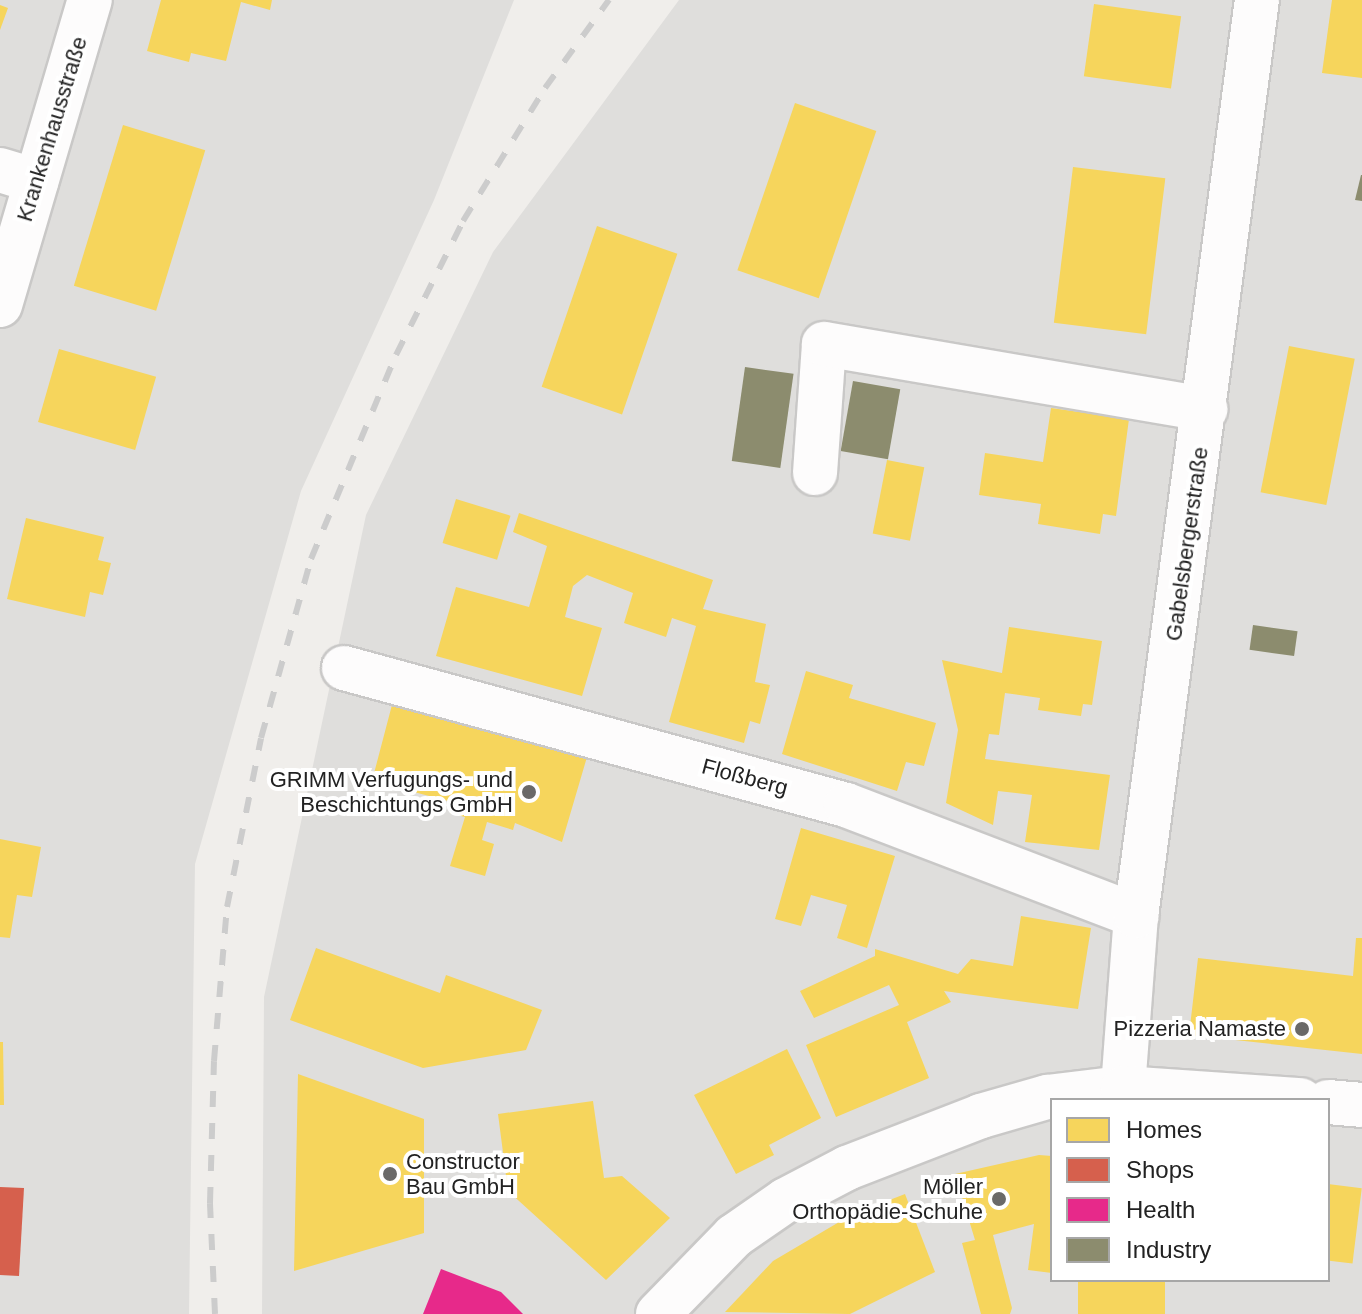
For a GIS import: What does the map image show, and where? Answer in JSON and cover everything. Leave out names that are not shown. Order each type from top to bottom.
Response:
[{"type":"street","name":"Krankenhausstraße","points":[[0,305],[18,176],[90,0]]},
{"type":"street","name":"Gabelsbergerstraße","points":[[1123,1088],[1136,916],[1257,0]]},
{"type":"street","points":[[815,473],[824,344],[1205,409]]},
{"type":"street","name":"Floßberg","points":[[344,668],[846,805],[1136,916]]},
{"type":"street","points":[[658,1314],[734,1236],[786,1200],[847,1168],[981,1116],[1047,1097],[1123,1088],[1271,1098]]},
{"type":"street","points":[[1330,1102],[1362,1105]]},
{"type":"shaded area","points":[[0,0],[514,0],[434,200],[301,491],[195,864],[189,1314],[0,1314]]},
{"type":"shaded area","points":[[679,0],[1362,0],[1362,1314],[262,1314],[264,997],[366,515],[493,252]]},
{"type":"building: Homes","points":[[161,0],[272,0],[270,10],[241,2],[226,61],[191,53],[189,62],[147,51]]},
{"type":"building: Homes","points":[[1332,0],[1362,0],[1362,78],[1322,73]]},
{"type":"building: Homes","points":[[1094,4],[1181,16],[1171,89],[1084,76]]},
{"type":"building: Homes","points":[[0,5],[8,8],[0,30]]},
{"type":"building: Homes","points":[[795,103],[876,131],[819,298],[737,270]]},
{"type":"building: Homes","points":[[123,125],[205,150],[156,311],[74,286]]},
{"type":"building: Homes","points":[[1073,167],[1165,178],[1146,334],[1054,323]]},
{"type":"building: Homes","points":[[597,226],[677,254],[622,414],[542,387]]},
{"type":"building: Homes","points":[[1289,346],[1355,359],[1326,505],[1261,492]]},
{"type":"building: Homes","points":[[59,349],[156,377],[135,450],[38,422]]},
{"type":"building: Homes","points":[[1051,408],[1129,419],[1116,516],[1103,514],[1100,534],[1038,524],[1041,504],[979,495],[985,453],[1043,462]]},
{"type":"building: Homes","points":[[887,460],[924,467],[910,541],[873,534]]},
{"type":"building: Homes","points":[[456,499],[511,516],[497,560],[443,543]]},
{"type":"building: Homes","points":[[519,513],[713,580],[703,609],[766,624],[755,682],[770,685],[760,724],[750,721],[744,743],[669,722],[696,626],[672,618],[666,637],[624,623],[633,593],[587,575],[573,586],[565,617],[602,628],[582,696],[436,656],[456,587],[529,607],[547,546],[513,532]]},
{"type":"building: Homes","points":[[26,518],[104,537],[98,560],[111,563],[103,595],[90,592],[85,617],[7,599]]},
{"type":"building: Homes","points":[[1009,627],[1102,641],[1092,705],[1083,704],[1081,716],[1038,710],[1040,698],[1005,693],[999,735],[989,734],[985,759],[1110,775],[1099,850],[1025,842],[1032,795],[998,791],[993,825],[946,803],[958,730],[942,660],[1002,673]]},
{"type":"building: Homes","points":[[806,671],[853,685],[849,698],[936,723],[924,766],[906,762],[897,791],[782,754]]},
{"type":"building: Homes","points":[[393,701],[587,757],[562,842],[515,823],[513,830],[487,822],[482,840],[494,844],[485,876],[450,866],[465,817],[450,813],[452,802],[372,781]]},
{"type":"building: Homes","points":[[801,828],[895,856],[867,948],[837,938],[847,905],[811,895],[801,926],[775,919]]},
{"type":"building: Homes","points":[[0,839],[41,847],[32,897],[17,895],[10,938],[0,937]]},
{"type":"building: Homes","points":[[1021,916],[1091,928],[1078,1009],[944,991],[951,1002],[907,1022],[929,1078],[836,1117],[806,1045],[899,1005],[889,985],[814,1018],[800,991],[875,956],[875,949],[958,974],[971,959],[1013,966]]},
{"type":"building: Homes","points":[[1356,938],[1362,938],[1362,1054],[1189,1035],[1198,958],[1353,976]]},
{"type":"building: Homes","points":[[316,948],[440,993],[446,975],[542,1010],[526,1050],[423,1068],[290,1020]]},
{"type":"building: Homes","points":[[0,1042],[3,1042],[4,1105],[0,1105]]},
{"type":"building: Homes","points":[[787,1049],[821,1118],[769,1145],[774,1155],[736,1174],[694,1095]]},
{"type":"building: Homes","points":[[298,1074],[424,1119],[424,1233],[294,1271]]},
{"type":"building: Homes","points":[[593,1101],[604,1178],[622,1176],[670,1218],[606,1280],[508,1191],[498,1114]]},
{"type":"building: Homes","points":[[1039,1155],[1050,1156],[1050,1273],[1028,1270],[1034,1224],[993,1235],[1012,1308],[1010,1314],[981,1314],[962,1243],[975,1240],[955,1174]]},
{"type":"building: Homes","points":[[1330,1184],[1362,1188],[1352,1264],[1330,1261]]},
{"type":"building: Homes","points":[[905,1194],[935,1272],[850,1314],[725,1312],[773,1261],[851,1215]]},
{"type":"building: Homes","points":[[1078,1282],[1165,1282],[1165,1314],[1078,1314]]},
{"type":"building: Shops","points":[[0,1187],[24,1188],[19,1276],[0,1275]]},
{"type":"building: Health","points":[[441,1269],[501,1292],[523,1314],[423,1314]]},
{"type":"building: Industry","points":[[1362,175],[1362,201],[1355,200]]},
{"type":"building: Industry","points":[[745,367],[794,374],[780,468],[732,461]]},
{"type":"building: Industry","points":[[853,381],[900,389],[888,459],[841,451]]},
{"type":"building: Industry","points":[[1253,625],[1298,631],[1294,656],[1250,650]]},
{"type":"railway","points":[[215,1314],[210,1203],[214,1061],[227,907],[261,738],[311,559],[396,355],[463,221],[545,88],[609,0]]},
{"type":"place","name":"GRIMM Verfugungs- und Beschichtungs GmbH","points":[[529,792]]},
{"type":"place","name":"Pizzeria Namaste","points":[[1302,1029]]},
{"type":"place","name":"Constructor Bau GmbH","points":[[390,1174]]},
{"type":"place","name":"Möller Orthopädie-Schuhe","points":[[999,1199]]}]
